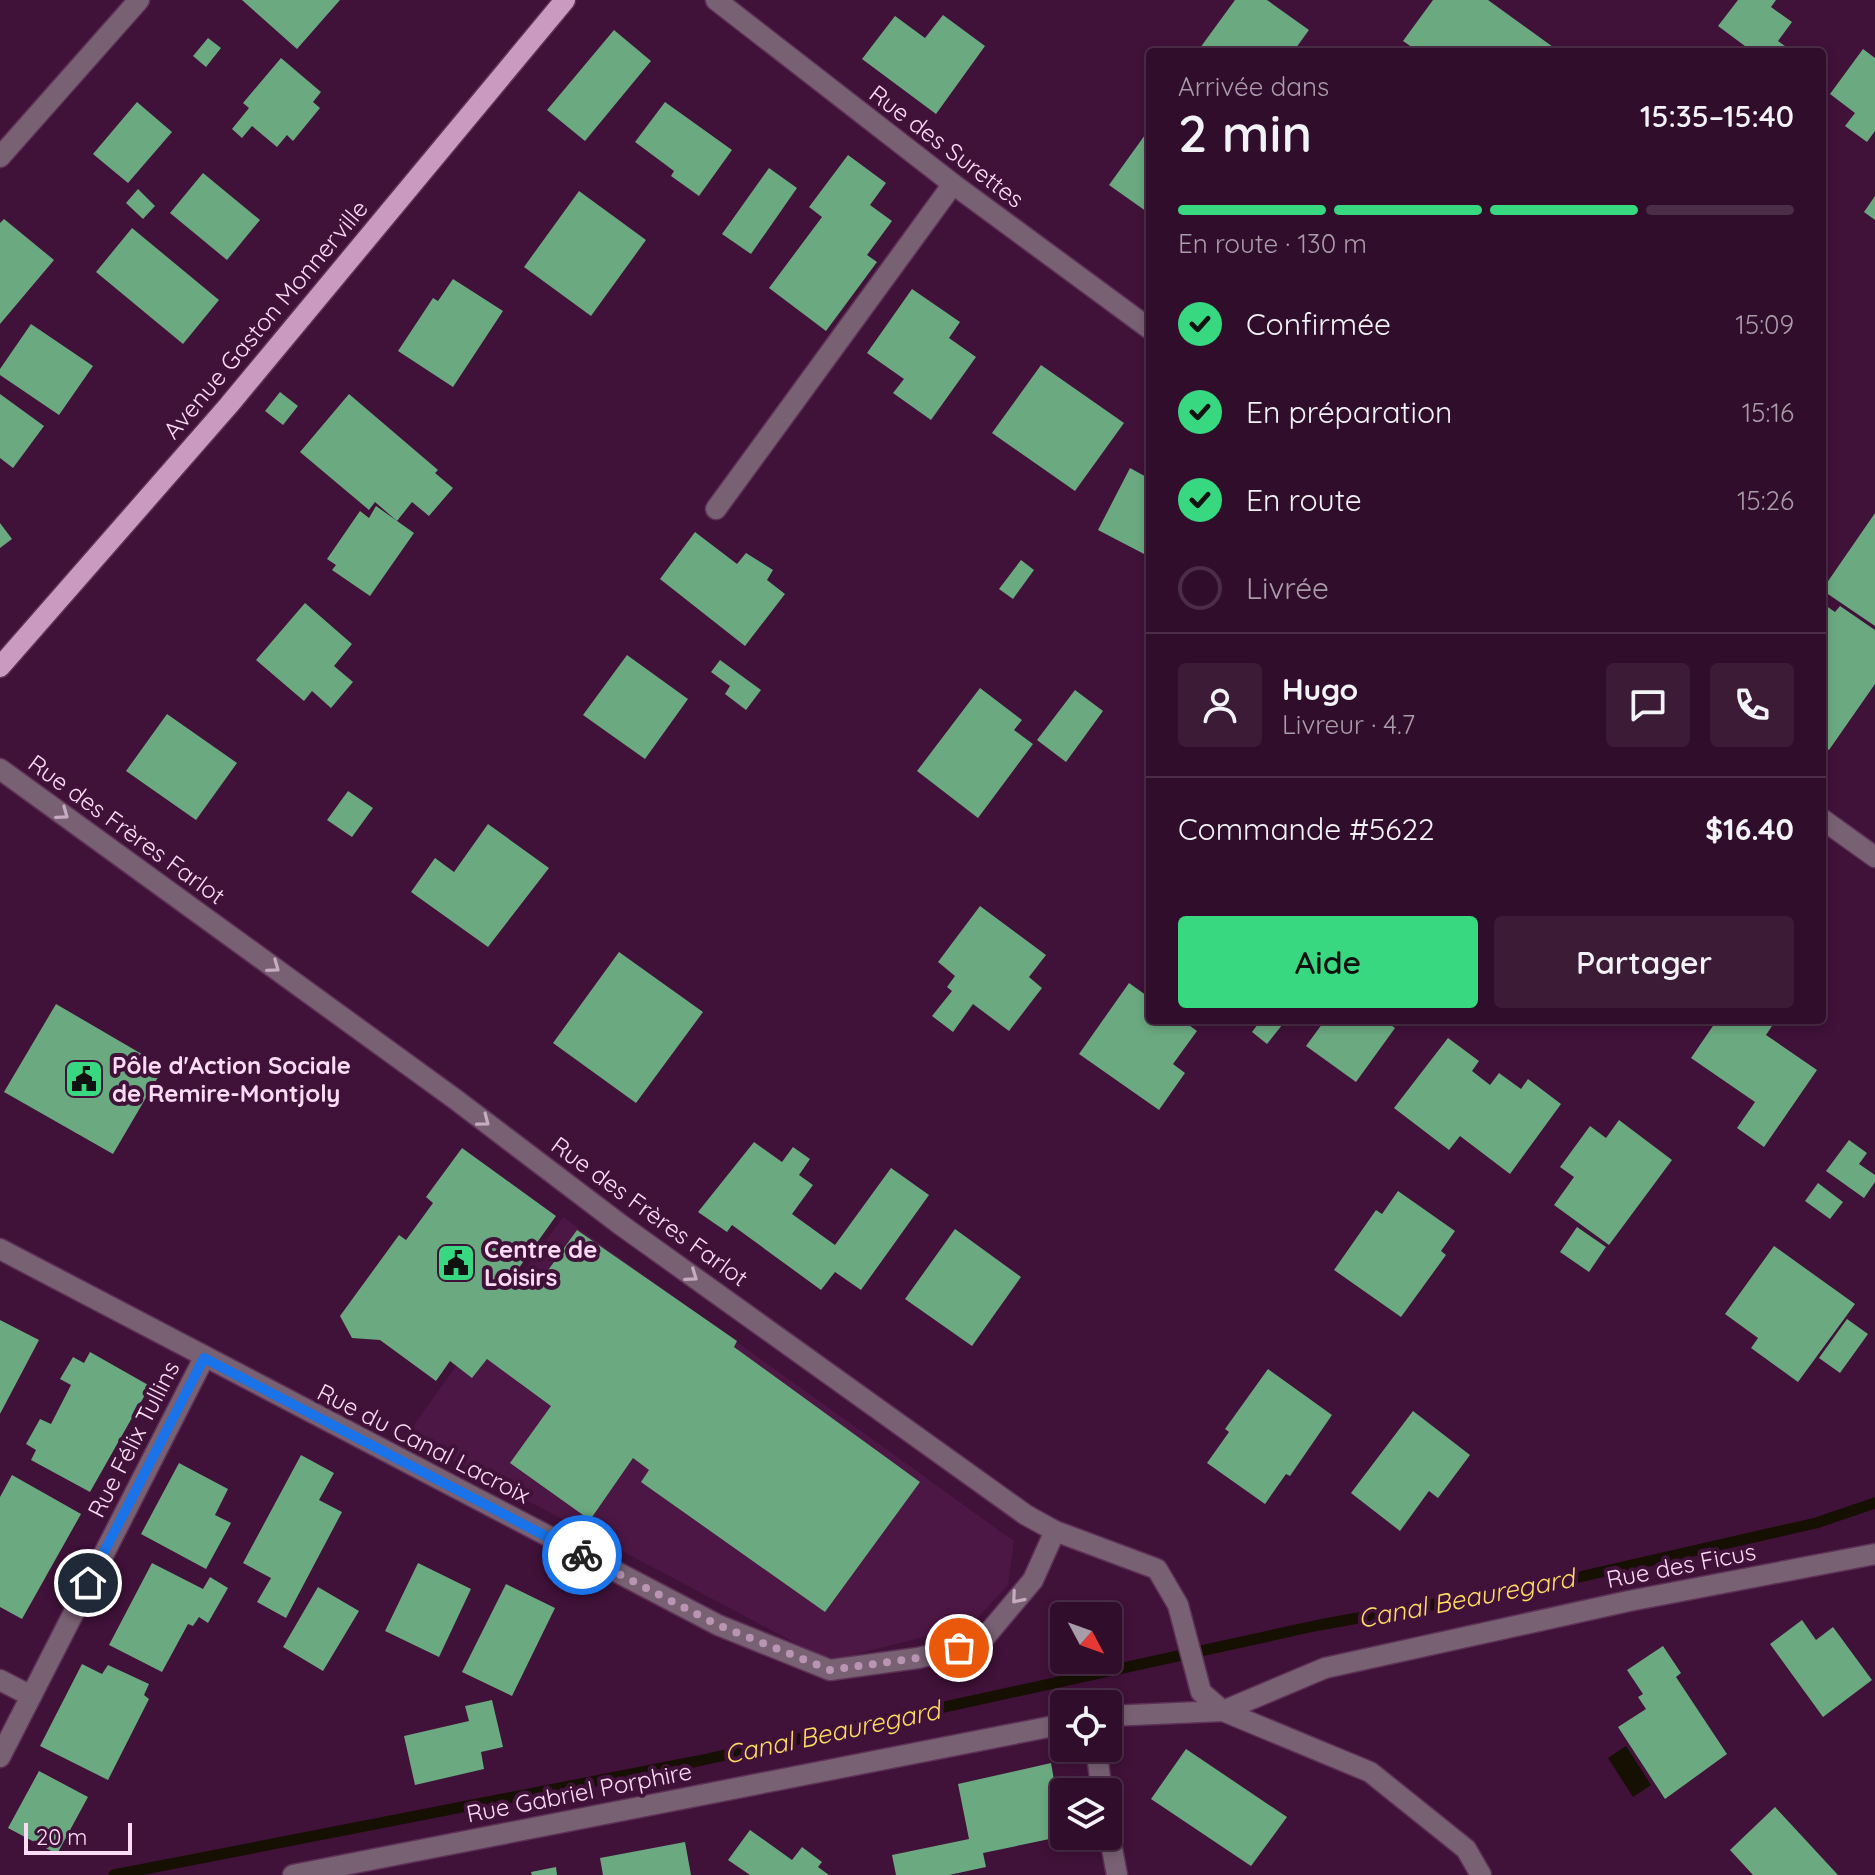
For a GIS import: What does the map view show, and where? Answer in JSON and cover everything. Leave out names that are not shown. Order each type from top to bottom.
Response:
[{"type":"main road","name":"Avenue Gaston Monnerville","points":[[0,667],[219,417],[565,0]]},
{"type":"street","points":[[0,157],[139,0]]},
{"type":"street","name":"Rue des Surettes","points":[[716,0],[953,184],[1146,326]]},
{"type":"street","points":[[716,509],[953,184]]},
{"type":"street","name":"Rue des Frères Farlot","points":[[0,769],[455,1099],[621,1225],[1016,1508],[1055,1531],[1157,1569],[1178,1605],[1201,1692],[1223,1711]]},
{"type":"street","points":[[1826,822],[1875,857]]},
{"type":"street","name":"Rue du Canal Lacroix","points":[[0,1249],[718,1625],[830,1670],[918,1658],[980,1643],[1033,1580],[1055,1531]]},
{"type":"street","name":"Rue Félix Tullins","points":[[0,1757],[204,1358]]},
{"type":"street","name":"Rue des Ficus","points":[[1223,1711],[1325,1668],[1629,1601],[1875,1554]]},
{"type":"street","points":[[0,1680],[31,1696]]},
{"type":"street","points":[[1122,1715],[1223,1711],[1370,1772],[1466,1849],[1481,1875]]},
{"type":"street","name":"Rue Gabriel Porphire","points":[[293,1875],[1050,1727]]},
{"type":"street","points":[[1112,1850],[1117,1875]]},
{"type":"shaded area","points":[[563,1217],[1014,1541],[1008,1585],[971,1625],[829,1661],[406,1436]]},
{"type":"shaded area","points":[[1626,1746],[1651,1785],[1633,1797],[1608,1758]]},
{"type":"building","points":[[242,0],[340,0],[297,49]]},
{"type":"building","points":[[1235,0],[1267,0],[1309,30],[1296,48],[1200,48]]},
{"type":"building","points":[[1433,0],[1488,0],[1554,48],[1413,48],[1403,41]]},
{"type":"building","points":[[1738,0],[1776,0],[1771,7],[1792,22],[1778,41],[1788,48],[1748,48],[1718,26]]},
{"type":"building","points":[[943,15],[985,46],[936,114],[862,59],[895,16],[925,38]]},
{"type":"building","points":[[614,30],[651,61],[585,141],[547,110]]},
{"type":"building","points":[[208,38],[221,48],[206,67],[193,56]]},
{"type":"building","points":[[1863,49],[1875,58],[1875,131],[1867,142],[1845,126],[1855,113],[1830,94]]},
{"type":"building","points":[[281,58],[321,92],[313,102],[320,108],[293,141],[287,135],[277,147],[252,126],[242,138],[232,129],[249,108],[243,103]]},
{"type":"building","points":[[137,102],[172,132],[128,183],[93,154]]},
{"type":"building","points":[[665,102],[732,150],[699,196],[671,176],[674,171],[635,142]]},
{"type":"building","points":[[1146,134],[1146,211],[1109,185]]},
{"type":"building","points":[[848,155],[886,183],[870,205],[892,221],[867,255],[877,262],[826,331],[769,288],[822,217],[809,207]]},
{"type":"building","points":[[769,168],[797,188],[751,254],[722,234]]},
{"type":"building","points":[[203,173],[260,220],[227,260],[170,213]]},
{"type":"building","points":[[138,189],[155,206],[143,219],[126,203]]},
{"type":"building","points":[[579,191],[646,240],[591,316],[524,267]]},
{"type":"building","points":[[1875,196],[1875,220],[1864,212]]},
{"type":"building","points":[[4,219],[54,260],[0,324],[0,223]]},
{"type":"building","points":[[132,228],[219,300],[183,344],[96,272]]},
{"type":"building","points":[[453,279],[503,311],[453,387],[398,351],[433,298],[438,301]]},
{"type":"building","points":[[912,289],[960,322],[949,338],[976,357],[931,420],[893,393],[904,379],[867,353]]},
{"type":"building","points":[[31,324],[93,366],[59,415],[0,375],[0,369]]},
{"type":"building","points":[[1041,365],[1124,423],[1075,491],[992,433]]},
{"type":"building","points":[[280,392],[298,406],[283,425],[265,411]]},
{"type":"building","points":[[0,394],[44,426],[13,468],[0,458]]},
{"type":"building","points":[[349,394],[438,470],[435,473],[453,488],[429,516],[412,502],[397,521],[375,502],[369,510],[300,452]]},
{"type":"building","points":[[1130,468],[1146,477],[1146,555],[1098,530]]},
{"type":"building","points":[[376,506],[414,533],[370,596],[332,570],[336,565],[327,559],[360,511],[369,518]]},
{"type":"building","points":[[1875,513],[1875,626],[1826,593],[1826,584]]},
{"type":"building","points":[[0,523],[12,539],[0,548]]},
{"type":"building","points":[[695,532],[737,564],[746,553],[773,570],[767,580],[785,594],[745,646],[660,579]]},
{"type":"building","points":[[1021,560],[1034,570],[1013,599],[999,589]]},
{"type":"building","points":[[305,603],[352,644],[334,666],[353,682],[331,708],[312,691],[304,701],[256,660]]},
{"type":"building","points":[[1826,606],[1835,612],[1840,606],[1875,630],[1875,684],[1829,750],[1826,748]]},
{"type":"building","points":[[627,655],[688,699],[645,759],[583,715]]},
{"type":"building","points":[[720,660],[761,690],[746,710],[725,694],[730,686],[711,672]]},
{"type":"building","points":[[980,688],[1022,720],[1014,730],[1033,744],[978,818],[917,771]]},
{"type":"building","points":[[1075,690],[1103,711],[1066,762],[1037,740]]},
{"type":"building","points":[[167,714],[237,763],[196,820],[126,771]]},
{"type":"building","points":[[348,791],[373,808],[352,837],[327,820]]},
{"type":"building","points":[[488,824],[549,868],[488,947],[411,892],[435,858],[454,872]]},
{"type":"building","points":[[980,906],[1046,955],[1029,977],[1042,988],[1009,1031],[973,1004],[953,1032],[932,1016],[952,991],[947,987],[955,976],[938,962]]},
{"type":"building","points":[[619,952],[703,1012],[636,1103],[553,1043]]},
{"type":"building","points":[[1129,983],[1146,995],[1146,1024],[1187,1024],[1197,1031],[1173,1064],[1185,1073],[1159,1110],[1079,1054]]},
{"type":"building","name":"Pôle d'Action Sociale de Remire-Montjoly","points":[[56,1004],[164,1067],[113,1154],[4,1092]]},
{"type":"building","points":[[1258,1024],[1283,1024],[1267,1044],[1252,1032]]},
{"type":"building","points":[[1322,1024],[1390,1024],[1395,1028],[1356,1082],[1306,1046]]},
{"type":"building","points":[[1714,1024],[1773,1024],[1766,1035],[1817,1070],[1764,1147],[1737,1128],[1755,1102],[1691,1058]]},
{"type":"building","points":[[1448,1038],[1479,1061],[1472,1071],[1490,1085],[1499,1073],[1521,1089],[1528,1079],[1561,1104],[1510,1174],[1460,1136],[1449,1150],[1394,1108]]},
{"type":"building","points":[[1619,1120],[1672,1160],[1609,1245],[1554,1205],[1574,1177],[1560,1167],[1590,1126],[1606,1138]]},
{"type":"building","points":[[1849,1140],[1867,1153],[1859,1164],[1875,1175],[1875,1182],[1864,1198],[1826,1171]]},
{"type":"building","points":[[754,1142],[782,1162],[793,1147],[810,1159],[799,1175],[813,1185],[792,1214],[835,1245],[891,1168],[929,1195],[861,1290],[835,1272],[821,1290],[732,1225],[727,1232],[698,1212]]},
{"type":"building","points":[[462,1148],[556,1216],[516,1272],[536,1287],[577,1230],[737,1341],[734,1347],[920,1482],[825,1612],[641,1482],[649,1470],[633,1458],[590,1520],[510,1463],[551,1406],[487,1359],[472,1378],[450,1361],[436,1381],[380,1340],[352,1338],[340,1316],[399,1235],[406,1240],[433,1203],[426,1197]]},
{"type":"building","points":[[1818,1183],[1843,1202],[1830,1219],[1805,1201]]},
{"type":"building","points":[[1398,1191],[1455,1231],[1441,1251],[1446,1255],[1401,1317],[1334,1270],[1376,1210],[1382,1214]]},
{"type":"building","points":[[1577,1227],[1606,1247],[1589,1272],[1560,1252]]},
{"type":"building","points":[[955,1229],[1021,1277],[972,1346],[905,1299]]},
{"type":"building","points":[[1774,1246],[1855,1304],[1798,1382],[1751,1348],[1758,1338],[1725,1314]]},
{"type":"building","points":[[1847,1319],[1868,1334],[1840,1373],[1819,1358]]},
{"type":"building","points":[[0,1320],[39,1340],[0,1414]]},
{"type":"building","points":[[90,1352],[150,1386],[90,1492],[31,1460],[36,1450],[26,1444],[40,1419],[51,1424],[71,1385],[60,1379],[73,1357],[84,1363]]},
{"type":"building","points":[[1268,1369],[1332,1415],[1290,1476],[1286,1474],[1265,1504],[1207,1463],[1229,1432],[1225,1429]]},
{"type":"building","points":[[1413,1411],[1470,1455],[1438,1498],[1429,1491],[1400,1531],[1351,1493]]},
{"type":"building","points":[[301,1455],[334,1473],[319,1500],[342,1512],[286,1618],[257,1602],[271,1578],[243,1563]]},
{"type":"building","points":[[179,1463],[228,1489],[215,1515],[231,1523],[206,1569],[141,1534]]},
{"type":"building","points":[[12,1475],[81,1514],[22,1619],[0,1607],[0,1497]]},
{"type":"building","points":[[152,1563],[203,1589],[210,1577],[228,1588],[208,1623],[199,1617],[193,1626],[188,1624],[162,1672],[109,1645]]},
{"type":"building","points":[[418,1563],[471,1589],[439,1657],[385,1631]]},
{"type":"building","points":[[506,1584],[555,1608],[512,1696],[462,1672]]},
{"type":"building","points":[[318,1587],[359,1611],[323,1671],[283,1647]]},
{"type":"building","points":[[1802,1620],[1816,1640],[1833,1627],[1872,1680],[1823,1717],[1770,1644]]},
{"type":"building","points":[[1663,1646],[1681,1673],[1676,1677],[1727,1754],[1665,1799],[1618,1727],[1646,1709],[1638,1697],[1643,1694],[1627,1670]]},
{"type":"building","points":[[82,1664],[102,1674],[108,1665],[149,1684],[144,1695],[149,1699],[108,1780],[40,1746]]},
{"type":"building","points":[[492,1700],[503,1747],[481,1752],[484,1769],[415,1785],[404,1736],[469,1721],[465,1706]]},
{"type":"building","points":[[1186,1749],[1287,1817],[1251,1866],[1151,1799]]},
{"type":"building","points":[[1051,1763],[1054,1778],[1050,1778],[1050,1839],[983,1853],[986,1867],[949,1875],[896,1875],[892,1855],[969,1839],[958,1784]]},
{"type":"building","points":[[39,1771],[88,1797],[57,1854],[8,1828]]},
{"type":"building","points":[[1775,1807],[1838,1875],[1753,1875],[1730,1850]]},
{"type":"building","points":[[750,1830],[792,1860],[802,1847],[822,1862],[818,1867],[829,1875],[750,1875],[728,1860]]},
{"type":"building","points":[[685,1842],[691,1875],[603,1875],[600,1858]]},
{"type":"building","points":[[556,1867],[557,1875],[532,1875],[531,1872]]},
{"type":"waterway","name":"Canal Beauregard","points":[[114,1875],[698,1761],[1319,1625],[1553,1583],[1816,1523],[1875,1503]]},
{"type":"way so far","points":[[582,1555],[718,1625],[830,1670],[918,1658],[959,1648]]},
{"type":"place","name":"Pôle d'Action Sociale de Remire-Montjoly","points":[[84,1079]]},
{"type":"place","name":"Centre de Loisirs","points":[[456,1263]]},
{"type":"route","points":[[88,1583],[204,1358],[582,1555]]}]
